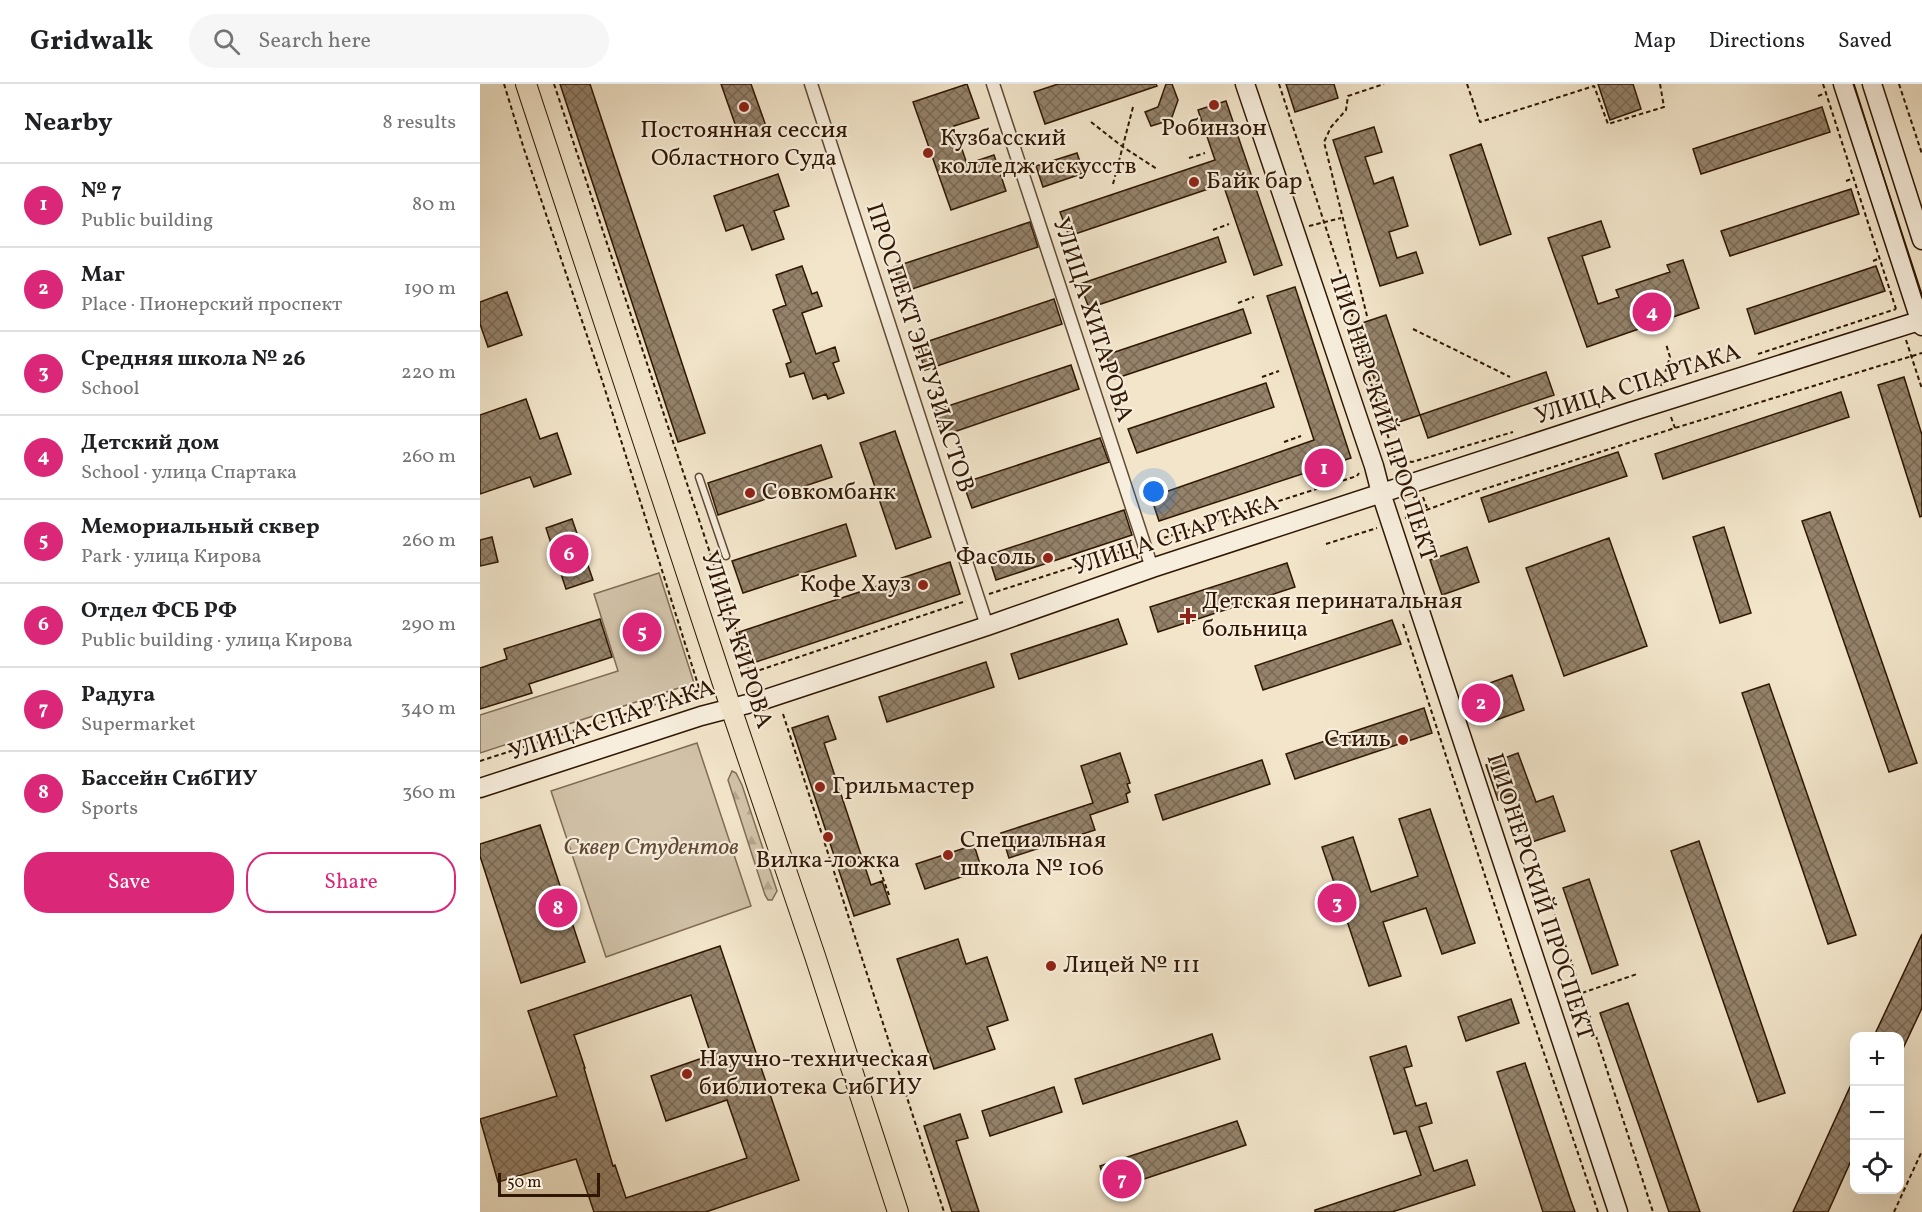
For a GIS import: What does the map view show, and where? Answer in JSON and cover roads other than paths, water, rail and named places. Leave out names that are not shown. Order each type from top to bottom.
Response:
[{"type":"main road","name":"УЛИЦА КИРОВА","points":[[526,84],[731,708],[805,924],[898,1212]]},
{"type":"street","name":"ПРОСПЕКТ ЭНТУЗИАСТОВ","points":[[811,84],[987,626]]},
{"type":"street","name":"УЛИЦА ХИТАРОВА","points":[[993,84],[1152,568]]},
{"type":"street","name":"ПИОНЕРСКИЙ ПРОСПЕКТ","points":[[1245,84],[1374,466],[1618,1212]]},
{"type":"street","points":[[1843,84],[1921,322]]},
{"type":"street","points":[[1872,84],[1922,240]]},
{"type":"street","name":"УЛИЦА СПАРТАКА","points":[[480,788],[731,708],[763,700],[987,626],[1152,568],[1630,412],[1921,322]]},
{"type":"lane","points":[[699,477],[726,556]]},
{"type":"tram line","points":[[1854,84],[1922,298]]},
{"type":"place","name":"Робинзон","points":[[1214,105]]},
{"type":"place","name":"Постоянная сессия Областного Суда","points":[[744,107]]},
{"type":"place","name":"Кузбасский колледж искусств","points":[[928,153]]},
{"type":"place","name":"Байк бар","points":[[1194,182]]},
{"type":"place","name":"Детский дом","points":[[1652,312]]},
{"type":"place","name":"№ 7","points":[[1324,468]]},
{"type":"place","name":"Совкомбанк","points":[[750,493]]},
{"type":"place","name":"Отдел ФСБ РФ","points":[[569,554]]},
{"type":"place","name":"Фасоль","points":[[1048,558]]},
{"type":"place","name":"Кофе Хауз","points":[[923,585]]},
{"type":"place","name":"Детская перинатальная больница","points":[[1188,616]]},
{"type":"place","name":"Мемориальный сквер","points":[[642,632]]},
{"type":"place","name":"Маг","points":[[1481,703]]},
{"type":"place","name":"Стиль","points":[[1403,740]]},
{"type":"place","name":"Грильмастер","points":[[820,787]]},
{"type":"place","name":"Вилка-ложка","points":[[828,837]]},
{"type":"place","name":"Специальная школа № 106","points":[[948,855]]},
{"type":"place","name":"Средняя школа № 26","points":[[1337,903]]},
{"type":"place","name":"Бассейн СибГИУ","points":[[558,908]]},
{"type":"place","name":"Лицей № 111","points":[[1051,966]]},
{"type":"place","name":"Научно-техническая библиотека СибГИУ","points":[[687,1074]]},
{"type":"place","name":"Радуга","points":[[1122,1179]]},
{"type":"park label","name":"Сквер Студентов","points":[[651,848]]}]
